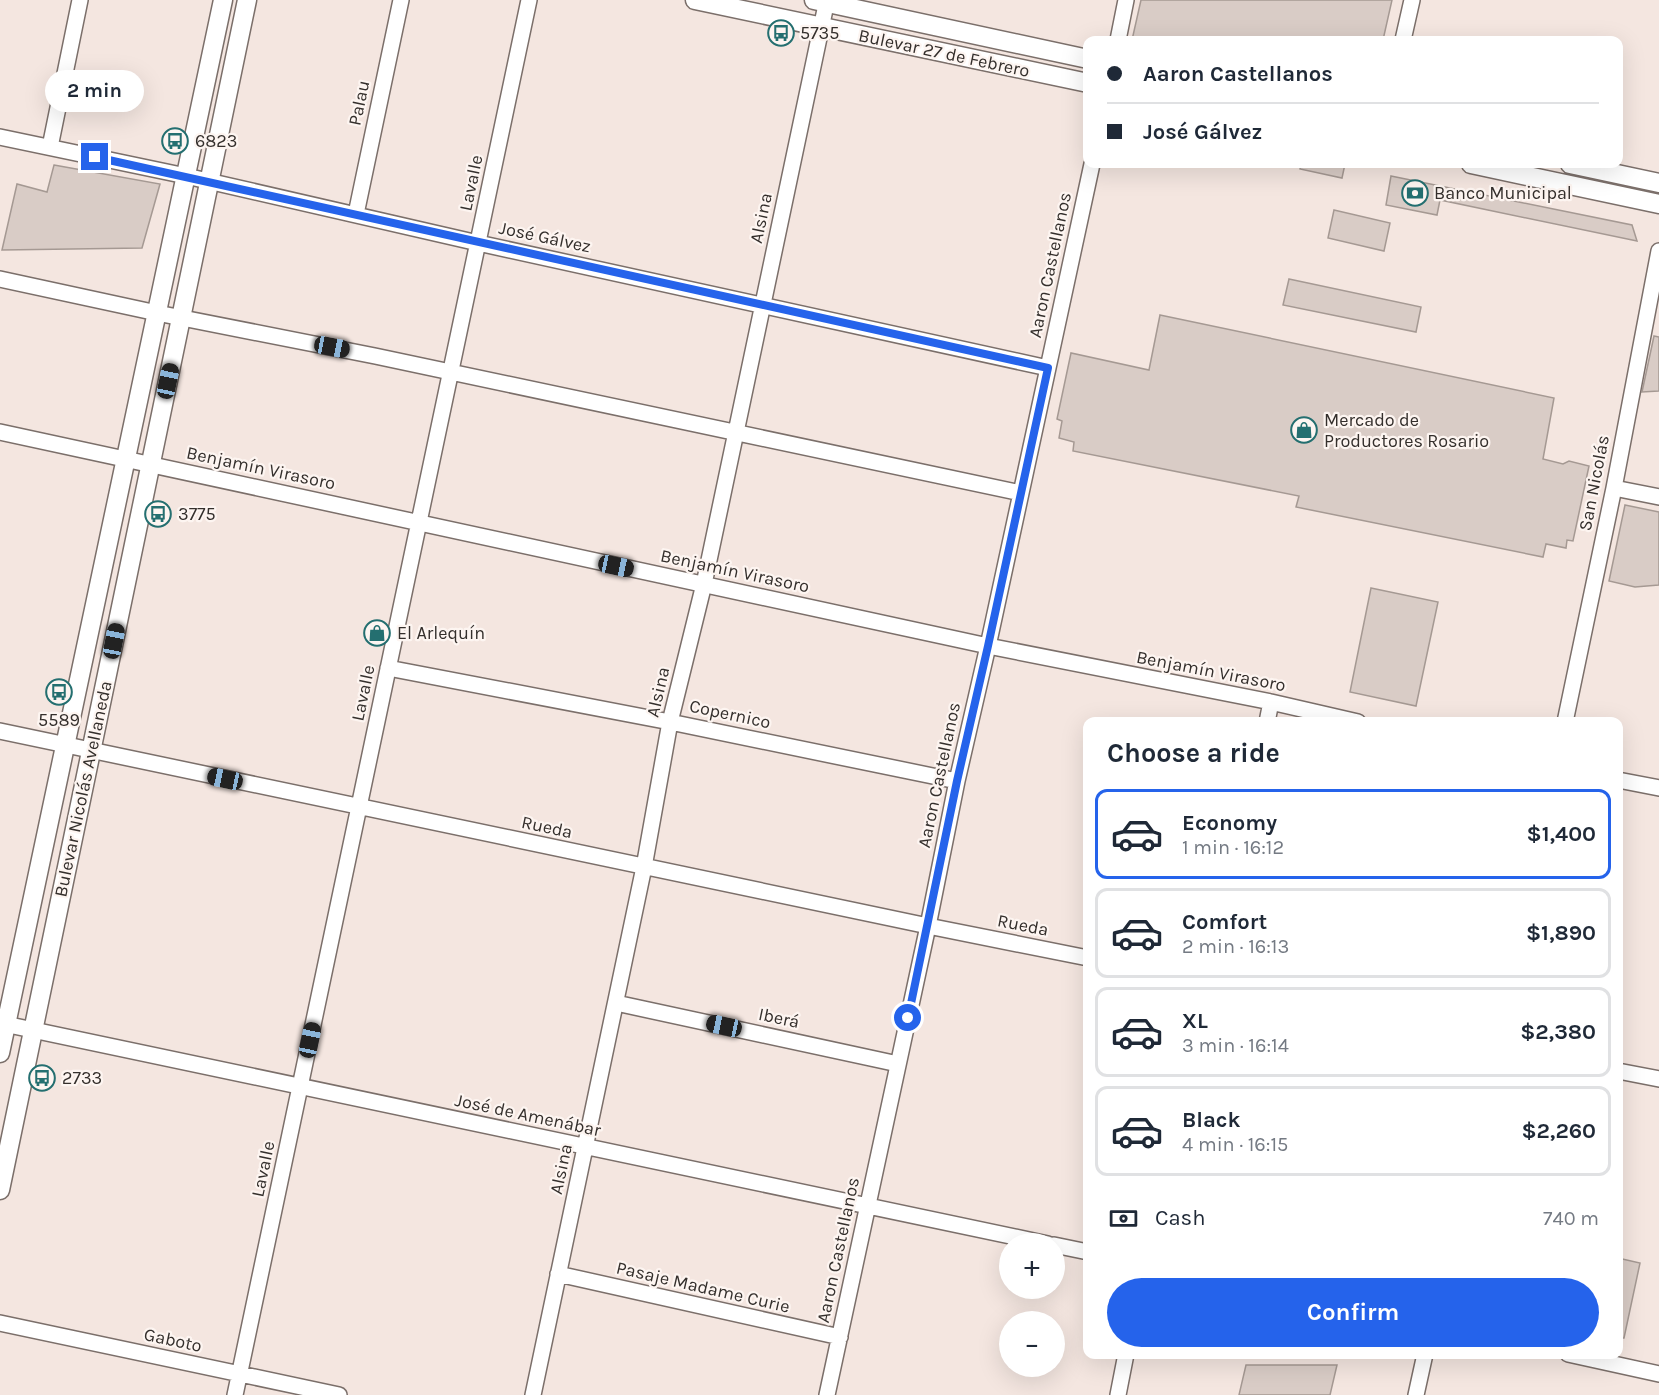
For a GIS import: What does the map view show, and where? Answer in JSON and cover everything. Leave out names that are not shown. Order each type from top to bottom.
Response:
[{"type":"main road","name":"Bulevar Nicolás Avellaneda","points":[[0,1053],[3,1024],[65,745],[223,0]]},
{"type":"main road","name":"Bulevar Nicolás Avellaneda","points":[[0,1190],[247,0]]},
{"type":"main road","name":"Bulevar 27 de Febrero","points":[[695,0],[1083,82]]},
{"type":"main road","name":"Bulevar 27 de Febrero","points":[[823,1],[1083,58]]},
{"type":"main road","points":[[1490,168],[1659,204]]},
{"type":"main road","points":[[1589,168],[1659,183]]},
{"type":"street","points":[[50,147],[80,0]]},
{"type":"street","name":"Palau","points":[[356,214],[401,0]]},
{"type":"street","name":"Lavalle","points":[[235,1395],[529,0]]},
{"type":"street","points":[[1119,36],[1126,0]]},
{"type":"street","points":[[1404,36],[1412,0]]},
{"type":"street","name":"Alsina","points":[[533,1395],[644,867],[670,722],[704,585],[822,27],[823,1]]},
{"type":"street","name":"José Gálvez","points":[[0,137],[209,181],[478,243],[1048,368]]},
{"type":"street","name":"Aaron Castellanos","points":[[827,1395],[957,781],[1091,168]]},
{"type":"street","name":"San Nicolás","points":[[1566,717],[1614,488],[1659,251]]},
{"type":"street","points":[[0,279],[1021,493]]},
{"type":"street","name":"Benjamín Virasoro","points":[[0,432],[988,646],[1336,717]]},
{"type":"street","points":[[1614,488],[1659,497]]},
{"type":"street","name":"Copernico","points":[[388,668],[670,722],[957,781]]},
{"type":"street","points":[[1268,717],[1271,702]]},
{"type":"street","name":"Rueda","points":[[0,731],[1083,957]]},
{"type":"street","points":[[1623,781],[1659,788]]},
{"type":"street","name":"Iberá","points":[[616,1003],[898,1064]]},
{"type":"street","name":"José de Amenábar","points":[[3,1024],[999,1234]]},
{"type":"street","points":[[1623,1072],[1659,1079]]},
{"type":"street","points":[[1065,1247],[1083,1251]]},
{"type":"street","name":"Pasaje Madame Curie","points":[[558,1274],[840,1337]]},
{"type":"street","name":"Gaboto","points":[[0,1323],[339,1395]]},
{"type":"street","points":[[1118,1395],[1125,1359]]},
{"type":"street","points":[[1416,1395],[1424,1359]]},
{"type":"street","points":[[1591,1359],[1659,1374]]},
{"type":"building","points":[[1141,0],[1392,0],[1384,36],[1133,36]]},
{"type":"building","points":[[54,165],[160,184],[142,248],[2,250],[17,184],[47,192]]},
{"type":"building","points":[[1300,168],[1344,168],[1342,178]]},
{"type":"building","points":[[1391,176],[1632,225],[1637,241],[1440,200],[1437,215],[1386,205]]},
{"type":"building","points":[[1334,210],[1390,223],[1384,251],[1328,238]]},
{"type":"building","points":[[1289,279],[1421,307],[1416,332],[1283,305]]},
{"type":"building","name":"Mercado de Productores Rosario","points":[[1160,315],[1554,398],[1543,459],[1563,464],[1569,461],[1589,466],[1573,541],[1567,540],[1566,548],[1546,544],[1543,557],[1296,507],[1299,496],[1073,451],[1074,442],[1059,438],[1062,421],[1057,419],[1071,353],[1149,370]]},
{"type":"building","points":[[1654,336],[1659,337],[1659,391],[1642,392]]},
{"type":"building","points":[[1625,505],[1659,512],[1659,585],[1635,587],[1609,581]]},
{"type":"building","points":[[1371,588],[1438,602],[1416,706],[1350,692]]},
{"type":"building","points":[[1623,1259],[1640,1263],[1623,1338]]},
{"type":"building","points":[[1246,1365],[1337,1365],[1330,1395],[1239,1395]]},
{"type":"place","name":"5735","points":[[781,33]]},
{"type":"place","name":"6823","points":[[175,141]]},
{"type":"place","name":"Banco Municipal","points":[[1415,193]]},
{"type":"place","name":"Mercado de Productores Rosario","points":[[1304,430]]},
{"type":"place","name":"3775","points":[[158,514]]},
{"type":"place","name":"El Arlequín","points":[[377,633]]},
{"type":"place","name":"5589","points":[[59,692]]},
{"type":"place","name":"2733","points":[[42,1078]]},
{"type":"route","points":[[95,157],[1048,368],[957,781],[908,1018]]}]
